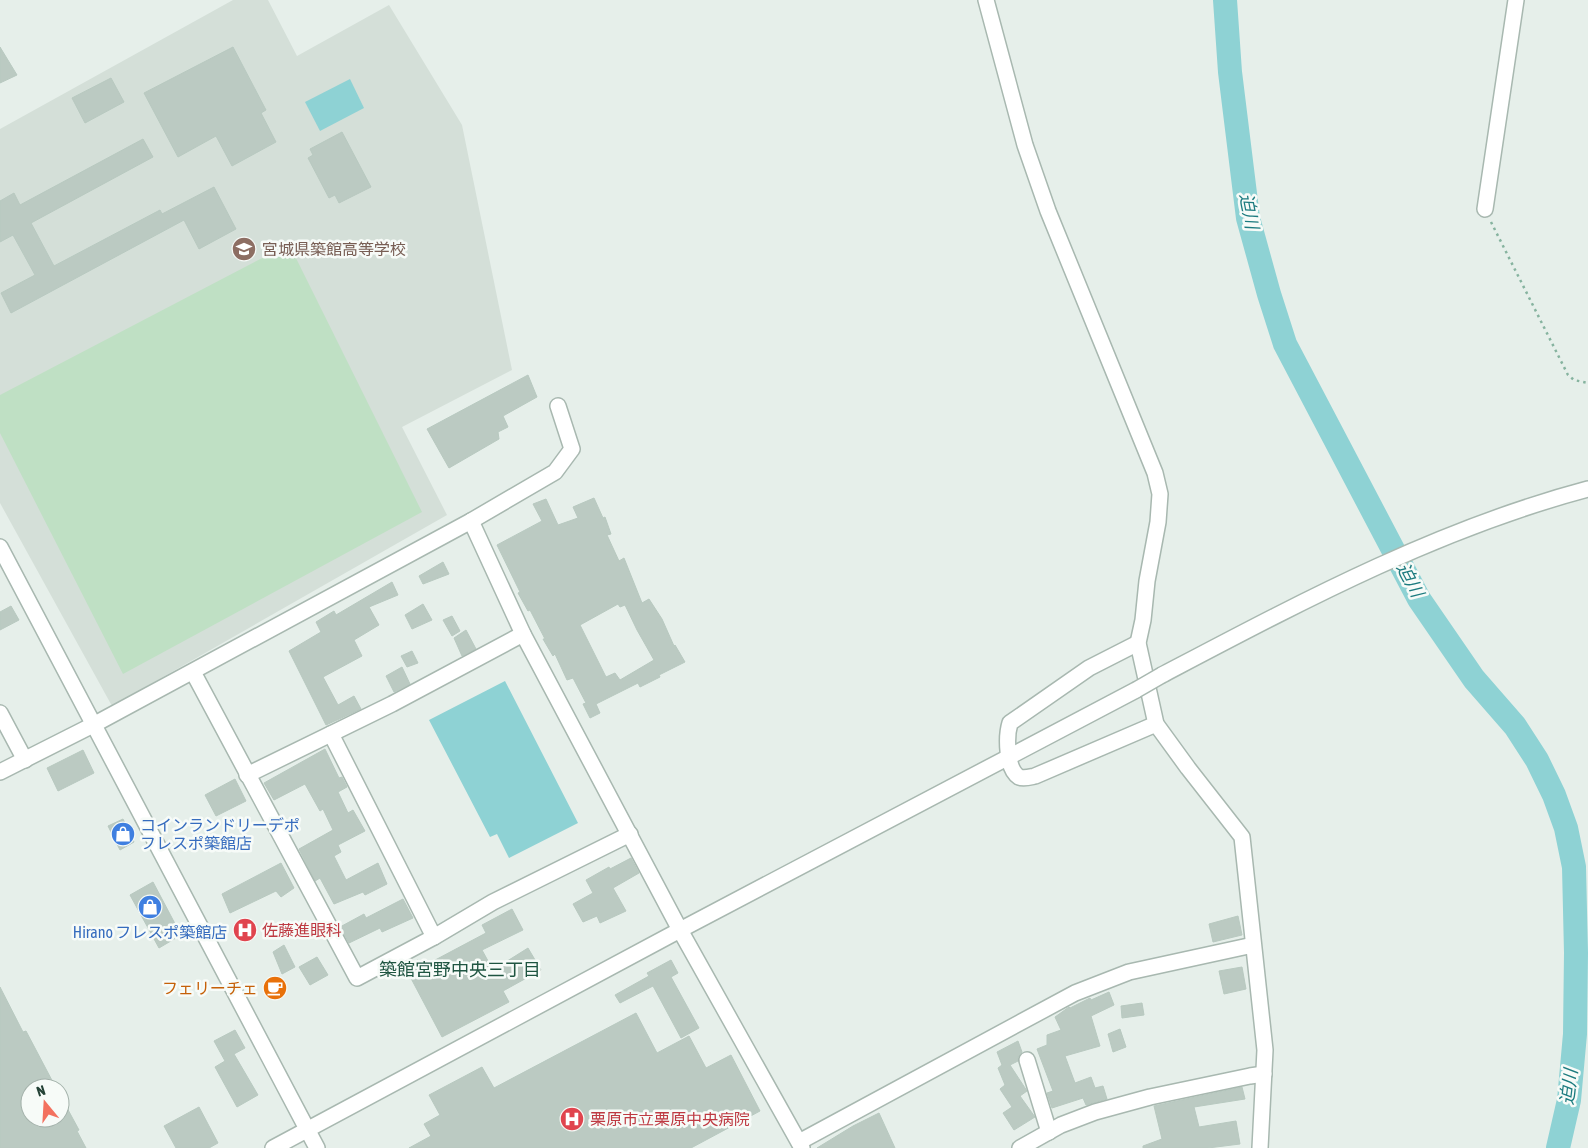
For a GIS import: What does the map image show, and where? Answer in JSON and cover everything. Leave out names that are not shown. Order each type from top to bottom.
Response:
[{"type":"street","points":[[986,0],[1025,145],[1048,211],[1155,473],[1160,494],[1158,522],[1138,643],[1156,724],[1242,836],[1265,1050],[1260,1148]]},
{"type":"street","points":[[1484,209],[1516,0]]},
{"type":"street","points":[[0,772],[193,672],[471,521],[555,472],[572,449],[558,406]]},
{"type":"street","points":[[273,1148],[1306,599],[1377,565],[1483,523],[1584,490]]},
{"type":"street","points":[[471,521],[523,634],[680,930],[800,1145],[1075,993],[1129,972],[1253,945]]},
{"type":"street","points":[[0,547],[317,1148]]},
{"type":"street","points":[[247,775],[392,704],[523,634]]},
{"type":"street","points":[[1138,643],[1089,668],[1010,723],[1007,739],[1009,756],[1014,772],[1020,777],[1026,778],[1156,724]]},
{"type":"street","points":[[193,672],[357,978],[434,937],[493,902],[630,834]]},
{"type":"street","points":[[0,713],[24,760]]},
{"type":"street","points":[[331,734],[434,937]]},
{"type":"street","points":[[1027,1060],[1049,1132]]},
{"type":"street","points":[[1020,1148],[1049,1132],[1095,1112],[1131,1102],[1264,1074]]},
{"type":"path","points":[[1484,209],[1568,375],[1574,380],[1588,383]]},
{"type":"shaded area","name":"宮城県築館高等学校","points":[[233,0],[268,0],[297,56],[389,5],[462,125],[512,370],[402,427],[447,515],[112,706],[0,503],[0,129]]},
{"type":"green space","points":[[289,244],[422,512],[123,674],[0,433],[0,395]]},
{"type":"water","points":[[350,79],[364,108],[320,131],[305,102]]},
{"type":"water","points":[[505,681],[578,823],[509,858],[497,834],[490,837],[429,720]]},
{"type":"building","points":[[0,47],[17,75],[0,83]]},
{"type":"building","points":[[233,47],[266,110],[261,113],[276,142],[232,166],[216,136],[178,157],[144,93]]},
{"type":"building","points":[[111,78],[124,102],[85,123],[72,98]]},
{"type":"building","points":[[342,132],[371,187],[339,203],[335,195],[329,198],[308,158],[313,155],[310,149]]},
{"type":"building","points":[[143,139],[153,157],[31,223],[54,266],[160,210],[162,214],[214,187],[236,229],[199,249],[184,220],[11,313],[1,293],[35,275],[13,235],[0,242],[0,201],[14,193],[20,205]]},
{"type":"building","points":[[528,375],[537,397],[503,416],[508,427],[498,432],[499,439],[449,468],[427,429]]},
{"type":"building","points":[[594,498],[603,518],[605,517],[611,534],[607,535],[619,561],[624,558],[642,603],[649,599],[662,619],[674,646],[685,662],[640,687],[638,683],[596,704],[600,713],[590,718],[583,704],[586,703],[573,678],[567,680],[555,654],[553,656],[530,610],[528,611],[518,593],[520,592],[497,545],[542,521],[533,504],[546,499],[558,525],[578,518],[573,507]],"holes":[[[618,604],[620,607],[625,605],[654,660],[620,680],[615,673],[606,677],[580,625]]]},
{"type":"building","points":[[443,562],[449,574],[423,584],[419,576]]},
{"type":"building","points":[[392,582],[398,595],[369,607],[379,625],[354,640],[362,656],[323,677],[338,705],[354,696],[361,709],[326,725],[289,651],[321,632],[316,622],[334,611],[336,615]]},
{"type":"building","points":[[423,604],[432,620],[412,629],[405,615]]},
{"type":"building","points":[[11,606],[19,620],[0,630],[0,612]]},
{"type":"building","points":[[452,616],[460,631],[452,636],[443,620]]},
{"type":"building","points":[[466,630],[476,649],[462,656],[454,638]]},
{"type":"building","points":[[412,651],[418,663],[407,667],[401,656]]},
{"type":"building","points":[[402,667],[410,684],[394,692],[386,676]]},
{"type":"building","points":[[325,749],[339,778],[342,777],[347,787],[338,792],[348,813],[353,810],[365,831],[338,845],[341,852],[334,856],[346,880],[378,863],[387,884],[365,895],[363,892],[334,904],[320,878],[315,881],[299,849],[333,830],[323,809],[320,811],[305,784],[274,800],[264,783]]},
{"type":"building","points":[[83,750],[94,773],[58,791],[47,768]]},
{"type":"building","points":[[235,779],[246,801],[216,816],[205,795]]},
{"type":"building","points":[[123,819],[134,842],[120,850],[108,826]]},
{"type":"building","points":[[631,858],[639,873],[613,888],[626,911],[600,923],[597,916],[583,922],[573,904],[593,893],[586,880],[609,867],[610,869]]},
{"type":"building","points":[[281,863],[294,888],[281,897],[276,891],[230,913],[222,894]]},
{"type":"building","points":[[153,882],[181,935],[159,948],[130,895]]},
{"type":"building","points":[[403,899],[413,918],[382,932],[380,928],[349,943],[340,927],[364,914],[366,918]]},
{"type":"building","points":[[512,909],[523,930],[482,950],[493,970],[528,948],[541,970],[503,991],[509,1002],[442,1037],[405,967],[418,960],[422,967],[486,933],[482,925]]},
{"type":"building","points":[[1238,916],[1242,935],[1213,942],[1209,924]]},
{"type":"building","points":[[284,945],[295,967],[282,974],[273,952]]},
{"type":"building","points":[[317,957],[328,975],[310,985],[299,967]]},
{"type":"building","points":[[671,960],[678,973],[671,977],[699,1028],[681,1038],[653,986],[620,1003],[615,995],[649,976],[647,973]]},
{"type":"building","points":[[1242,967],[1246,989],[1224,994],[1219,971]]},
{"type":"building","points":[[0,987],[23,1032],[26,1031],[51,1078],[20,1078],[20,1128],[70,1128],[70,1113],[86,1148],[0,1148]]},
{"type":"building","points":[[1109,992],[1114,1005],[1091,1016],[1100,1046],[1065,1056],[1075,1083],[1091,1077],[1095,1088],[1103,1086],[1107,1099],[1086,1105],[1083,1098],[1052,1108],[1047,1093],[1053,1091],[1037,1049],[1047,1045],[1047,1035],[1061,1030],[1055,1017],[1069,1007]]},
{"type":"building","points":[[1142,1003],[1144,1015],[1122,1018],[1121,1006]]},
{"type":"building","points":[[636,1013],[657,1053],[689,1036],[706,1068],[731,1055],[760,1111],[691,1148],[409,1148],[431,1136],[424,1124],[440,1115],[429,1095],[482,1067],[494,1088]]},
{"type":"building","points":[[1120,1029],[1126,1047],[1113,1052],[1108,1034]]},
{"type":"building","points":[[235,1030],[245,1048],[234,1054],[258,1095],[237,1107],[215,1067],[225,1061],[214,1041]]},
{"type":"building","points":[[1018,1041],[1022,1052],[1018,1057],[1018,1061],[1010,1065],[1027,1091],[1020,1096],[1035,1117],[1014,1130],[1003,1113],[1012,1107],[1000,1089],[1005,1085],[998,1068],[1002,1065],[997,1052]]},
{"type":"building","points":[[1242,1087],[1245,1099],[1194,1107],[1199,1127],[1236,1121],[1240,1144],[1208,1148],[1143,1148],[1143,1146],[1162,1139],[1154,1106]]},
{"type":"building","points":[[199,1107],[218,1143],[209,1148],[176,1148],[164,1126]]},
{"type":"building","points":[[879,1113],[895,1148],[817,1148],[853,1126]]},
{"type":"waterway","name":"迫川","points":[[1225,0],[1230,72],[1248,218],[1285,344],[1419,599],[1474,679],[1515,726],[1537,760],[1554,795],[1566,828],[1574,867],[1575,1034],[1569,1100],[1558,1148]]},
{"type":"place","name":"宮城県築館高等学校","points":[[244,249]]},
{"type":"place","name":"コインランドリーデポ フレスポ築館店","points":[[123,834]]},
{"type":"place","name":"Hirano フレスポ築館店","points":[[150,907]]},
{"type":"place","name":"佐藤進眼科","points":[[245,930]]},
{"type":"place","name":"フェリーチェ","points":[[275,988]]},
{"type":"place","name":"栗原市立栗原中央病院","points":[[572,1119]]},
{"type":"district","name":"築館宮野中央三丁目","points":[[460,970]]}]
